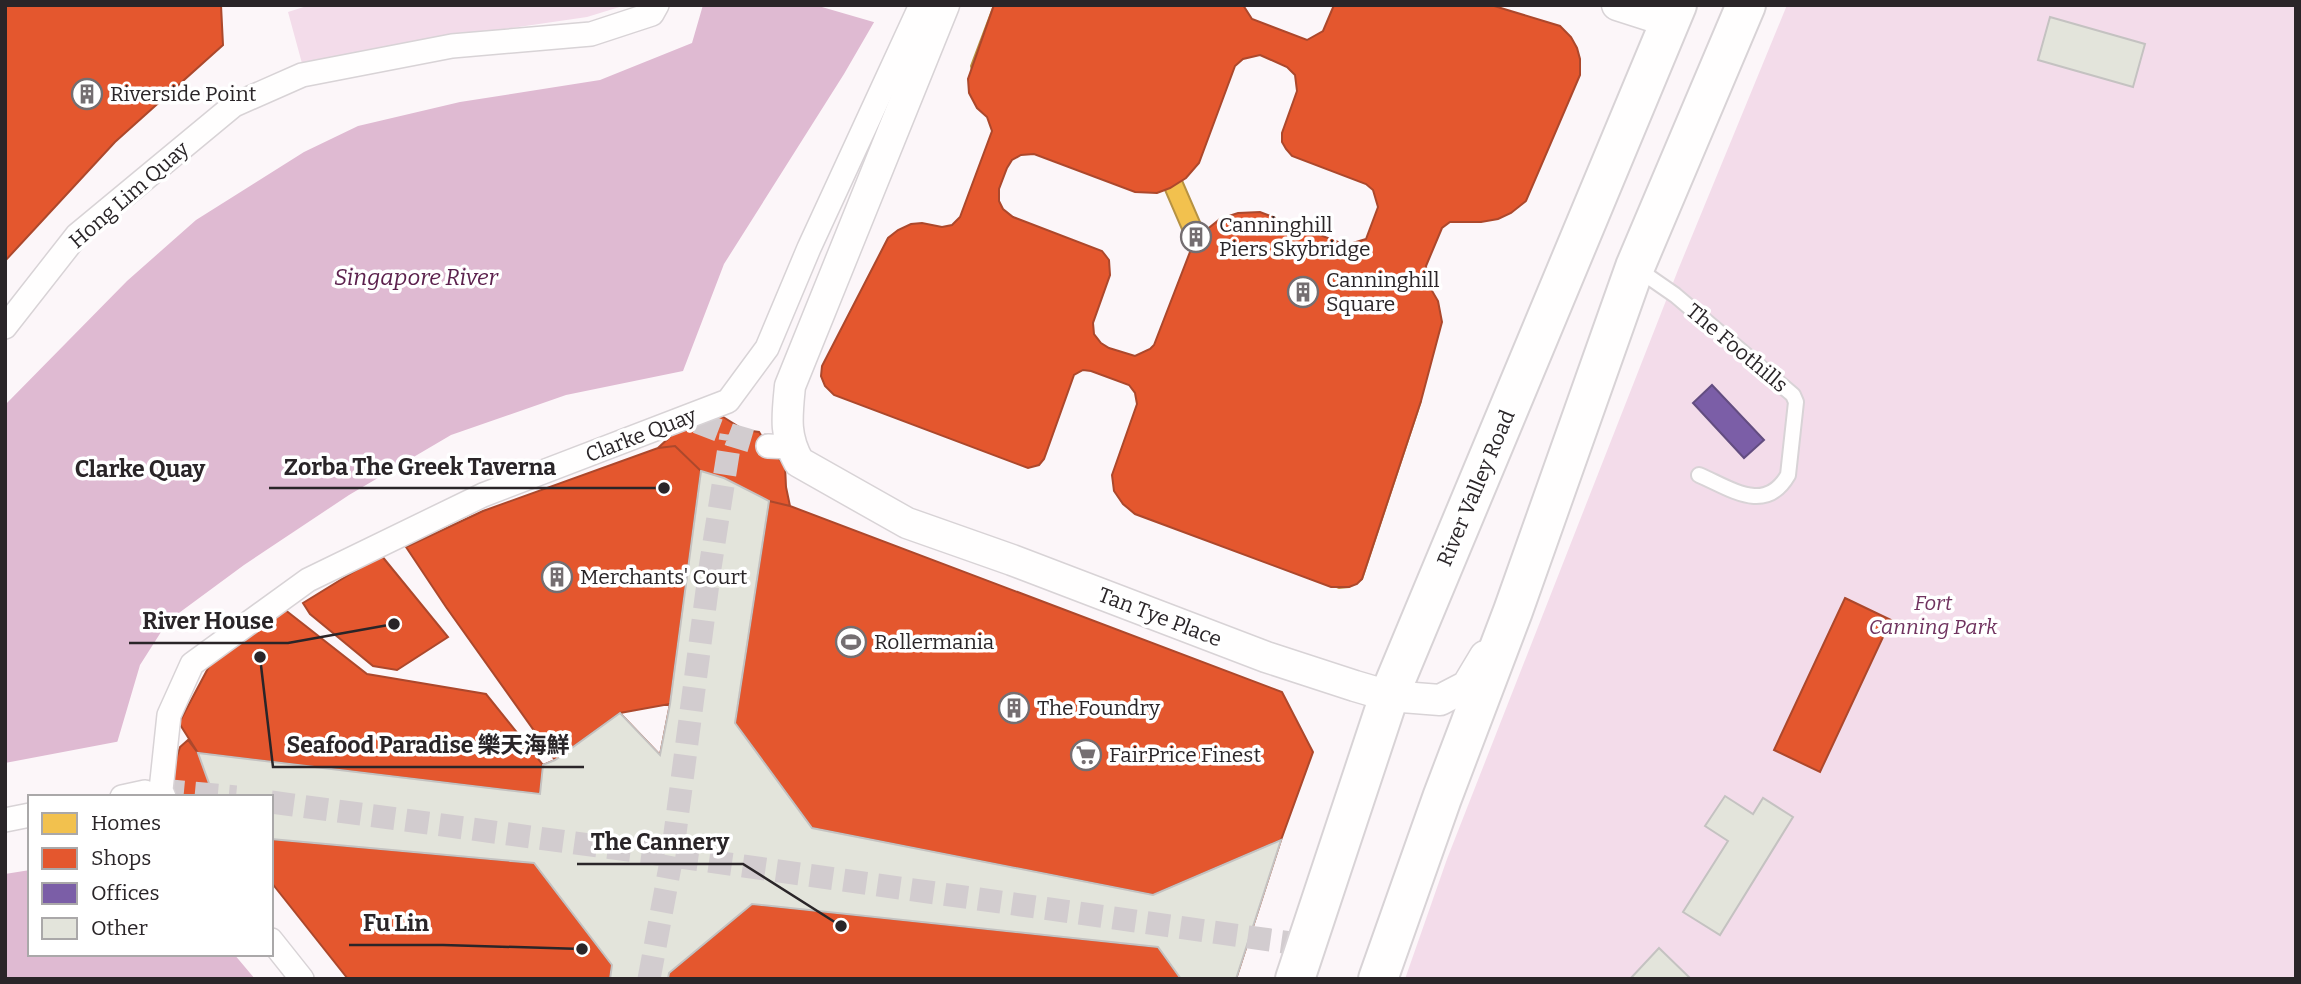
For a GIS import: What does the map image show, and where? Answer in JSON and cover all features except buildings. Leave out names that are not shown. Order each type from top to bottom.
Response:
[{"type":"main road","points":[[1378,979],[1635,267],[1746,5]]},
{"type":"main road","name":"River Valley Road","points":[[1295,979],[1389,696],[1673,13]]},
{"type":"street","name":"Hong Lim Quay","points":[[5,327],[77,235],[234,105],[302,75],[452,46],[591,34],[652,14],[657,5]]},
{"type":"street","name":"Clarke Quay","points":[[144,795],[161,790],[169,715],[192,664],[308,580],[483,495],[691,420],[728,401],[767,348],[814,238],[921,5]]},
{"type":"street","name":"Tan Tye Place","points":[[944,5],[790,387],[787,425],[779,446],[799,463],[907,523],[1266,657],[1389,696],[1440,700],[1467,686],[1513,611]]},
{"type":"street","points":[[1618,5],[1673,13]]},
{"type":"street","points":[[5,820],[28,815]]},
{"type":"street","points":[[273,943],[302,979]]},
{"type":"lane","name":"The Foothills","points":[[1635,267],[1675,295],[1793,395],[1796,402],[1788,475],[1782,485],[1773,492],[1750,497],[1699,475]]},
{"type":"green space","points":[[310,5],[626,5],[587,17],[449,37],[303,67],[288,12]]},
{"type":"green space","name":"Fort Canning Park","points":[[1787,5],[2296,5],[2296,979],[1405,979],[1447,859],[1678,270]]},
{"type":"water","name":"Singapore River","points":[[703,5],[884,5],[844,74],[724,264],[683,371],[566,395],[451,435],[349,495],[244,565],[168,621],[140,665],[117,743],[33,795],[28,795],[28,956],[236,956],[255,979],[5,979],[5,405],[127,281],[196,220],[304,152],[358,126],[460,102],[600,80],[692,43]]},
{"type":"pier","points":[[815,5],[887,5],[877,23]]},
{"type":"pier","points":[[121,741],[135,795],[28,795],[28,870],[5,874],[5,763]]},
{"type":"tunnel","points":[[697,422],[768,446]]},
{"type":"tunnel","points":[[649,979],[672,856],[710,568],[731,435]]},
{"type":"tunnel","points":[[161,790],[215,795]]},
{"type":"tunnel","points":[[273,802],[1306,945]]},
{"type":"place","name":"Riverside Point","points":[[87,94]]},
{"type":"place","name":"Canninghill Piers Skybridge","points":[[1196,237]]},
{"type":"place","name":"Canninghill Square","points":[[1303,292]]},
{"type":"place","name":"Zorba The Greek Taverna","points":[[664,488]]},
{"type":"place","name":"Merchants' Court","points":[[557,577]]},
{"type":"place","name":"River House","points":[[394,624]]},
{"type":"place","name":"Rollermania","points":[[851,642]]},
{"type":"place","name":"Seafood Paradise 樂天海鮮","points":[[260,657]]},
{"type":"place","name":"The Foundry","points":[[1014,708]]},
{"type":"place","name":"FairPrice Finest","points":[[1086,755]]},
{"type":"place","name":"The Cannery","points":[[841,926]]},
{"type":"place","name":"Fu Lin","points":[[582,949]]},
{"type":"district","name":"Clarke Quay","points":[[140,469]]}]
